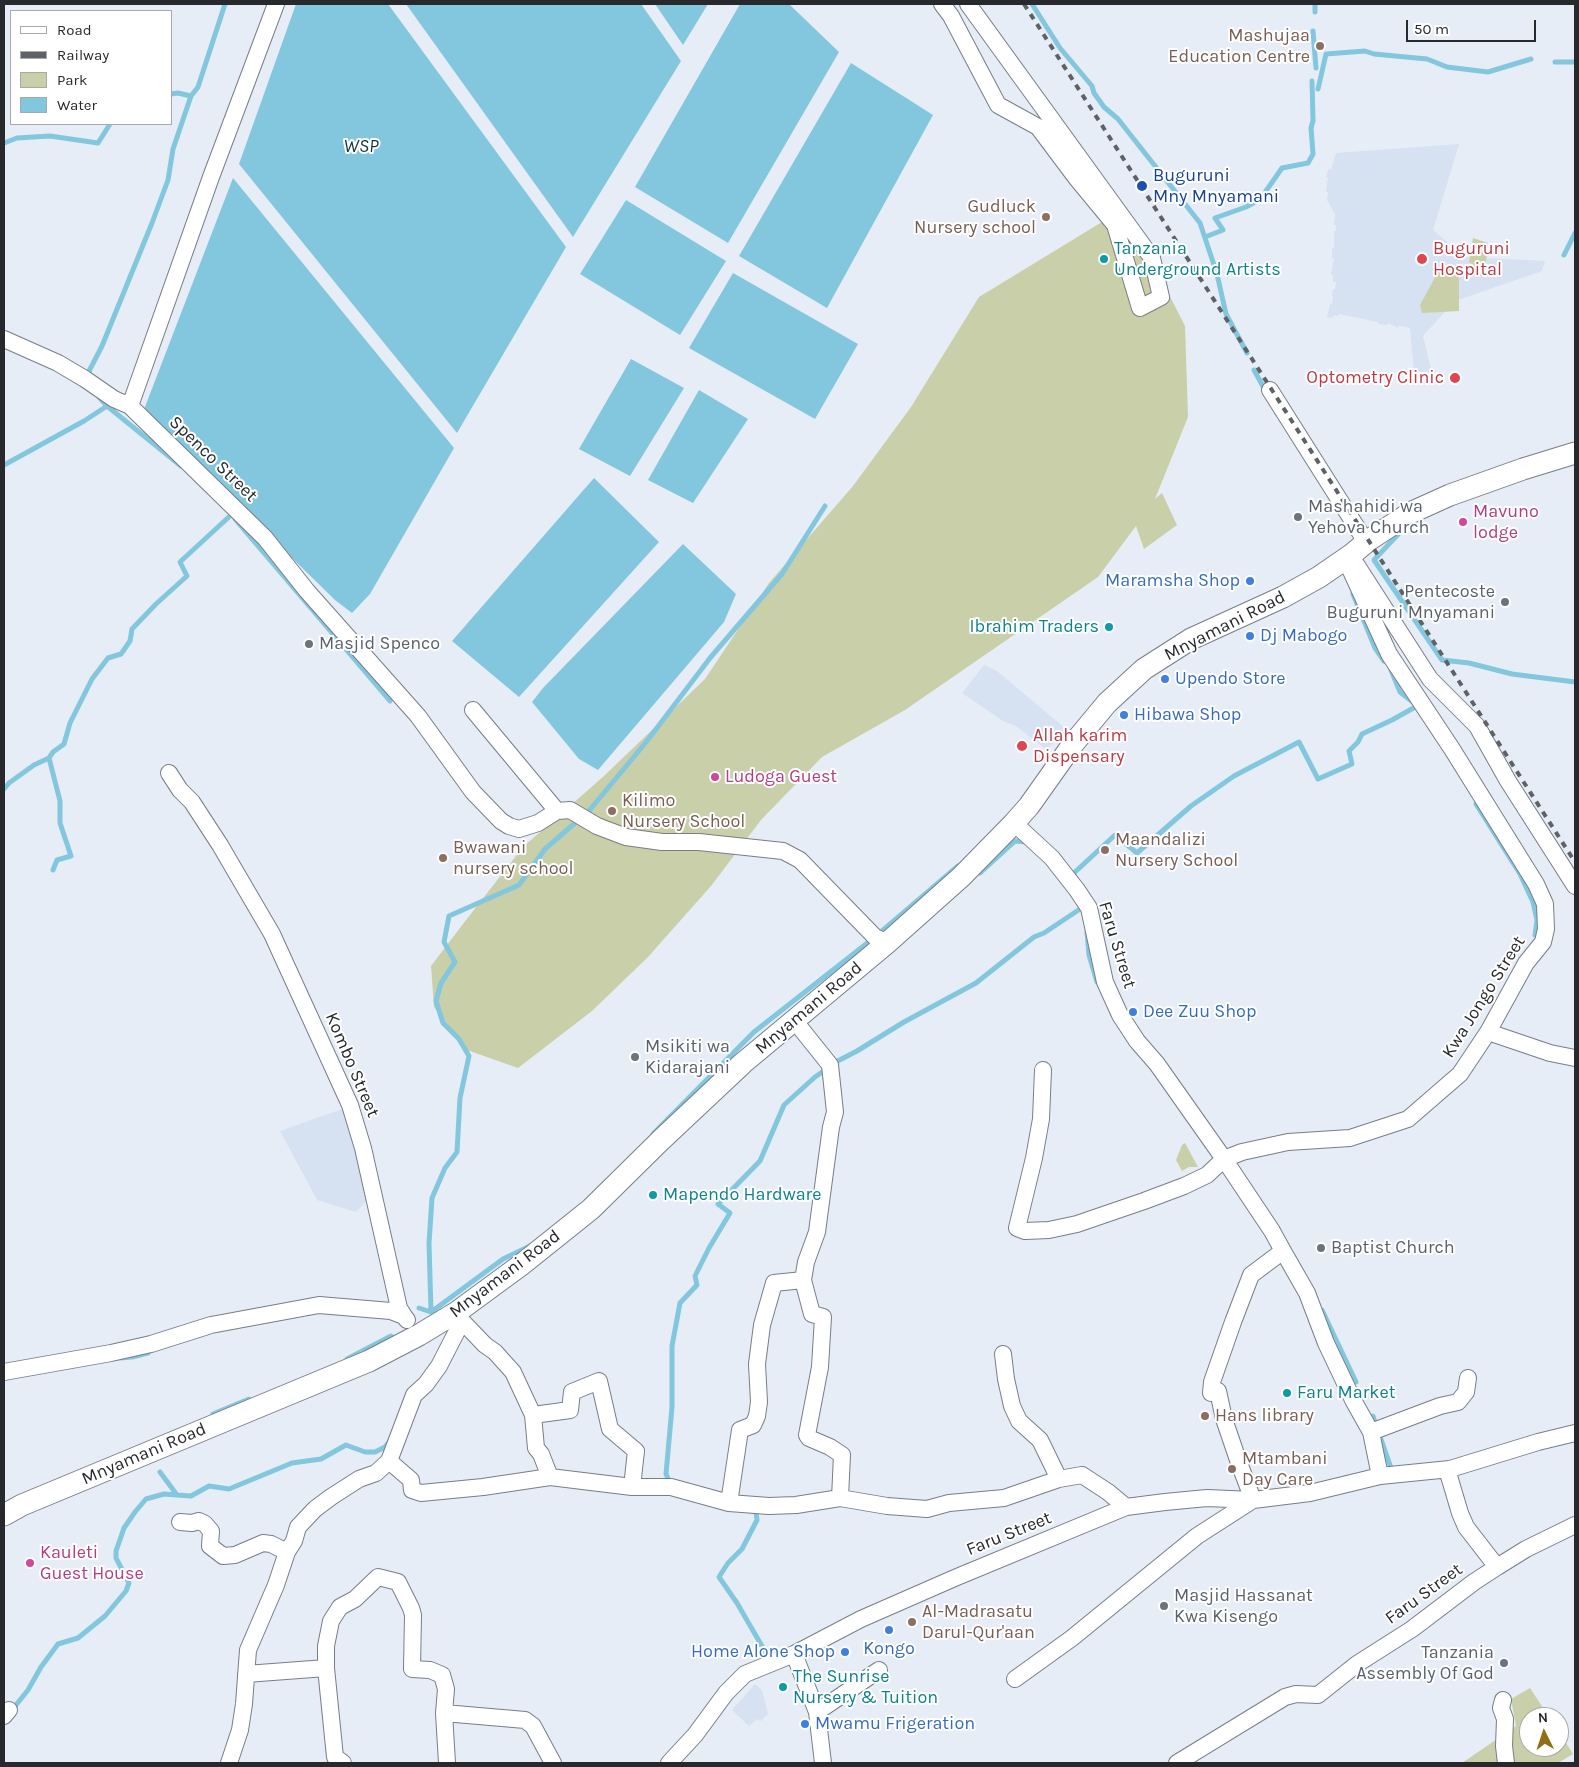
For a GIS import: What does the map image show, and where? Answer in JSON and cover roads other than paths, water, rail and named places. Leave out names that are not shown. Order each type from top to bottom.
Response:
[{"type":"street","points":[[130,406],[211,177],[276,4]]},
{"type":"street","points":[[942,4],[951,16],[998,105],[1038,127],[1115,225],[1140,308],[1161,298],[1152,258],[968,4]]},
{"type":"street","name":"Spenco Street","points":[[4,339],[58,363],[86,379],[114,399],[130,406],[265,538],[307,591],[418,716],[473,792],[500,821],[519,829],[538,822],[558,811]]},
{"type":"street","points":[[1270,390],[1354,553],[1430,678],[1478,726],[1508,781],[1575,886]]},
{"type":"street","name":"Mnyamani Road","points":[[4,1515],[22,1505],[369,1362],[459,1315],[591,1209],[660,1140],[743,1063],[887,943],[961,877],[1029,806],[1073,744],[1107,703],[1144,669],[1191,639],[1283,597],[1319,577],[1410,513],[1450,495],[1522,468],[1575,453]]},
{"type":"street","name":"Kwa Jongo Street","points":[[1224,1159],[1242,1152],[1288,1142],[1350,1138],[1408,1119],[1460,1074],[1488,1032],[1526,963],[1543,942],[1546,929],[1545,904],[1536,884],[1452,749],[1388,654],[1350,571],[1354,553]]},
{"type":"street","points":[[473,710],[558,811],[570,810],[598,826],[626,837],[662,842],[699,842],[783,851],[800,860],[875,936],[887,943]]},
{"type":"street","name":"Kombo Street","points":[[169,773],[180,790],[192,802],[220,845],[272,934],[350,1105],[364,1148],[399,1308],[419,1335]]},
{"type":"street","name":"Faru Street","points":[[1014,823],[1052,858],[1089,908],[1104,982],[1120,1015],[1224,1159],[1283,1251],[1307,1293],[1326,1343],[1353,1400],[1371,1432],[1380,1476]]},
{"type":"street","points":[[794,1020],[830,1064],[835,1112],[831,1127],[816,1232],[806,1262],[803,1280],[812,1314],[822,1317],[820,1367],[806,1435],[808,1438],[830,1447],[842,1455],[840,1498]]},
{"type":"street","points":[[1488,1032],[1550,1053],[1575,1058]]},
{"type":"street","points":[[1043,1070],[1041,1119],[1034,1158],[1017,1228],[1025,1231],[1049,1230],[1077,1224],[1184,1186],[1207,1175],[1224,1159]]},
{"type":"street","points":[[1253,1500],[1232,1444],[1218,1391],[1210,1393],[1212,1382],[1251,1275],[1283,1251]]},
{"type":"street","points":[[729,1503],[740,1430],[752,1425],[757,1416],[759,1402],[757,1364],[762,1325],[774,1283],[803,1280]]},
{"type":"street","points":[[4,1372],[111,1353],[151,1344],[211,1325],[318,1305],[391,1311],[404,1316]]},
{"type":"street","points":[[459,1315],[485,1345],[495,1352],[513,1372],[533,1415],[536,1448],[541,1454],[550,1477]]},
{"type":"street","points":[[229,1763],[240,1730],[248,1650],[276,1585],[287,1552],[294,1541],[298,1527],[315,1509],[359,1479],[376,1473],[389,1461],[414,1396],[426,1384],[439,1366],[458,1329],[459,1315]]},
{"type":"street","points":[[1003,1354],[1012,1406],[1019,1421],[1040,1440],[1059,1479]]},
{"type":"street","points":[[1371,1432],[1440,1406],[1458,1402],[1466,1392],[1468,1378]]},
{"type":"street","points":[[533,1415],[570,1410],[572,1392],[599,1381],[610,1428],[636,1451],[632,1487]]},
{"type":"street","name":"Faru Street","points":[[669,1763],[695,1735],[736,1682],[746,1674],[794,1654],[869,1615],[1126,1507],[1207,1498],[1253,1500],[1310,1493],[1380,1476],[1450,1469],[1538,1442],[1575,1434]]},
{"type":"street","points":[[389,1461],[411,1480],[412,1490],[421,1493],[483,1487],[550,1477],[632,1487],[671,1487],[729,1503],[769,1506],[796,1505],[840,1498],[887,1506],[927,1509],[949,1503],[1004,1498],[1059,1479],[1082,1475],[1126,1507]]},
{"type":"street","points":[[1450,1469],[1449,1476],[1466,1527],[1497,1567]]},
{"type":"street","name":"Faru Street","points":[[1015,1679],[1072,1638],[1197,1536],[1253,1500]]},
{"type":"street","points":[[180,1522],[192,1524],[199,1521],[205,1524],[211,1530],[210,1546],[223,1556],[235,1555],[263,1543],[271,1544],[287,1552]]},
{"type":"street","name":"Faru Street","points":[[1177,1763],[1285,1697],[1296,1694],[1318,1695],[1357,1664],[1412,1629],[1474,1582],[1526,1549],[1575,1525]]},
{"type":"street","points":[[343,1763],[334,1757],[326,1668],[326,1646],[331,1621],[340,1607],[355,1599],[378,1577],[398,1582],[411,1608],[412,1669],[430,1670],[442,1675],[446,1688],[444,1712],[447,1763]]},
{"type":"street","points":[[794,1654],[817,1712],[823,1763]]},
{"type":"street","points":[[246,1674],[326,1668]]},
{"type":"street","points":[[817,1712],[879,1670]]},
{"type":"street","points":[[1503,1700],[1501,1708],[1505,1719],[1504,1746],[1506,1763]]},
{"type":"street","points":[[444,1712],[525,1720],[533,1726],[553,1763]]},
{"type":"water","name":"WSP","points":[[296,4],[388,4],[566,247],[457,433],[239,164]]},
{"type":"water","points":[[406,4],[641,4],[681,61],[573,237]]},
{"type":"water","points":[[655,4],[708,4],[683,45]]},
{"type":"water","points":[[740,4],[789,4],[839,52],[728,243],[635,187]]},
{"type":"water","points":[[851,63],[933,115],[827,308],[739,256]]},
{"type":"water","points":[[233,178],[454,448],[370,594],[352,613],[335,600],[143,412]]},
{"type":"water","points":[[626,200],[726,261],[680,335],[580,274]]},
{"type":"water","points":[[733,273],[858,344],[815,419],[689,348]]},
{"type":"water","points":[[631,359],[684,388],[630,476],[579,449]]},
{"type":"water","points":[[699,390],[748,419],[693,503],[648,480]]},
{"type":"water","points":[[594,478],[659,542],[519,697],[452,641]]},
{"type":"water","points":[[683,544],[736,594],[724,622],[598,770],[579,759],[532,702],[543,688]]},
{"type":"waterway","points":[[86,377],[102,346],[152,223],[168,180],[173,149],[191,96],[198,87],[225,4]]},
{"type":"waterway","points":[[1032,4],[1060,48],[1092,86],[1094,93],[1104,107],[1118,119],[1200,223],[1217,274],[1226,314],[1247,353]]},
{"type":"waterway","points":[[1315,4],[1315,12]]},
{"type":"waterway","points":[[1313,31],[1316,68]]},
{"type":"waterway","points":[[1318,89],[1326,54],[1365,51],[1374,54],[1427,59],[1447,67],[1488,72],[1531,59]]},
{"type":"waterway","points":[[1555,62],[1575,62]]},
{"type":"waterway","points":[[1205,237],[1223,230],[1215,218],[1246,207],[1264,197],[1282,168],[1308,163],[1313,154],[1311,128],[1313,121],[1312,81]]},
{"type":"waterway","points":[[172,94],[178,93],[191,96]]},
{"type":"waterway","points":[[4,143],[17,138],[50,136],[98,143],[109,125]]},
{"type":"waterway","points":[[1564,255],[1575,233]]},
{"type":"waterway","points":[[1254,370],[1265,390]]},
{"type":"waterway","points":[[98,396],[107,406],[181,466]]},
{"type":"waterway","points":[[4,465],[84,421],[107,406]]},
{"type":"waterway","points":[[588,812],[647,741],[710,658],[782,574],[825,506]]},
{"type":"waterway","points":[[4,789],[9,783],[34,765],[49,758],[53,752],[64,744],[70,723],[92,679],[108,658],[121,654],[130,641],[132,629],[187,576],[180,562],[231,515]]},
{"type":"waterway","points":[[235,519],[390,701]]},
{"type":"waterway","points":[[1404,528],[1374,560],[1442,660],[1469,663],[1512,674],[1575,682]]},
{"type":"waterway","points":[[1353,594],[1375,648],[1384,661]]},
{"type":"waterway","points":[[1391,670],[1400,692],[1414,703]]},
{"type":"waterway","points":[[1075,878],[1074,873],[1115,835],[1137,853],[1191,806],[1234,776],[1299,742],[1318,779],[1352,764],[1349,751],[1358,742],[1362,734],[1417,706]]},
{"type":"waterway","points":[[49,758],[60,801],[60,823],[71,856],[57,860],[53,870]]},
{"type":"waterway","points":[[1476,804],[1520,874],[1533,902],[1537,920],[1535,935]]},
{"type":"waterway","points":[[431,1312],[429,1243],[432,1198],[445,1168],[457,1152],[460,1098],[469,1056],[459,1039],[443,1023],[436,1001],[441,983],[455,962],[444,942],[449,916],[519,885],[545,849],[575,823]]},
{"type":"waterway","points":[[980,873],[1015,841],[1027,842]]},
{"type":"waterway","points":[[653,1134],[754,1032],[875,937],[958,866]]},
{"type":"waterway","points":[[670,1483],[666,1474],[672,1407],[672,1346],[680,1303],[697,1285],[695,1276],[730,1213],[718,1204],[760,1161],[784,1105],[830,1065],[976,983],[1034,937],[1044,933],[1080,909],[1080,904]]},
{"type":"waterway","points":[[1087,932],[1089,955],[1097,982]]},
{"type":"waterway","points":[[431,1312],[503,1259],[530,1246]]},
{"type":"waterway","points":[[419,1308],[431,1312]]},
{"type":"waterway","points":[[1322,1310],[1356,1382]]},
{"type":"waterway","points":[[347,1359],[391,1336]]},
{"type":"waterway","points":[[120,1358],[148,1353]]},
{"type":"waterway","points":[[213,1414],[249,1399]]},
{"type":"waterway","points":[[1373,1416],[1392,1471]]},
{"type":"waterway","points":[[160,1472],[177,1495],[191,1496],[209,1486],[229,1489],[292,1463],[321,1459],[346,1445],[365,1452],[375,1452],[385,1447],[389,1442]]},
{"type":"waterway","points":[[12,1710],[28,1690],[41,1667],[58,1644],[78,1638],[105,1616],[126,1591],[129,1583],[116,1558],[116,1551],[124,1528],[135,1512],[146,1499],[164,1494],[177,1495]]},
{"type":"waterway","points":[[752,1511],[756,1512],[757,1520],[742,1549],[728,1563],[719,1577],[737,1603],[770,1660]]},
{"type":"railway","points":[[1024,4],[1575,862]]},
{"type":"place","name":"Mashujaa Education Centre","points":[[1320,46]]},
{"type":"place","name":"Buguruni Mny Mnyamani","points":[[1142,186]]},
{"type":"place","name":"Gudluck Nursery school","points":[[1046,217]]},
{"type":"place","name":"Tanzania Underground Artists","points":[[1104,259]]},
{"type":"place","name":"Buguruni Hospital","points":[[1422,259]]},
{"type":"place","name":"Optometry Clinic","points":[[1455,378]]},
{"type":"place","name":"Mashahidi wa Yehova Church","points":[[1298,517]]},
{"type":"place","name":"Mavuno lodge","points":[[1463,522]]},
{"type":"place","name":"Maramsha Shop","points":[[1250,581]]},
{"type":"place","name":"Pentecoste Buguruni Mnyamani","points":[[1505,602]]},
{"type":"place","name":"Ibrahim Traders","points":[[1109,627]]},
{"type":"place","name":"Dj Mabogo","points":[[1250,636]]},
{"type":"place","name":"Masjid Spenco","points":[[309,644]]},
{"type":"place","name":"Upendo Store","points":[[1165,679]]},
{"type":"place","name":"Hibawa Shop","points":[[1124,715]]},
{"type":"place","name":"Allah karim Dispensary","points":[[1022,746]]},
{"type":"place","name":"Ludoga Guest","points":[[715,777]]},
{"type":"place","name":"Kilimo Nursery School","points":[[612,811]]},
{"type":"place","name":"Maandalizi Nursery School","points":[[1105,850]]},
{"type":"place","name":"Bwawani nursery school","points":[[443,858]]},
{"type":"place","name":"Dee Zuu Shop","points":[[1133,1012]]},
{"type":"place","name":"Msikiti wa Kidarajani","points":[[635,1057]]},
{"type":"place","name":"Mapendo Hardware","points":[[653,1195]]},
{"type":"place","name":"Baptist Church","points":[[1321,1248]]},
{"type":"place","name":"Faru Market","points":[[1287,1393]]},
{"type":"place","name":"Hans library","points":[[1205,1416]]},
{"type":"place","name":"Mtambani Day Care","points":[[1232,1469]]},
{"type":"place","name":"Kauleti Guest House","points":[[30,1563]]},
{"type":"place","name":"Masjid Hassanat Kwa Kisengo","points":[[1164,1606]]},
{"type":"place","name":"Al-Madrasatu Darul-Qur'aan","points":[[912,1622]]},
{"type":"place","name":"Kongo","points":[[889,1630]]},
{"type":"place","name":"Home Alone Shop","points":[[845,1652]]},
{"type":"place","name":"Tanzania Assembly Of God","points":[[1504,1663]]},
{"type":"place","name":"The Sunrise Nursery & Tuition","points":[[783,1687]]},
{"type":"place","name":"Mwamu Frigeration","points":[[805,1724]]}]
